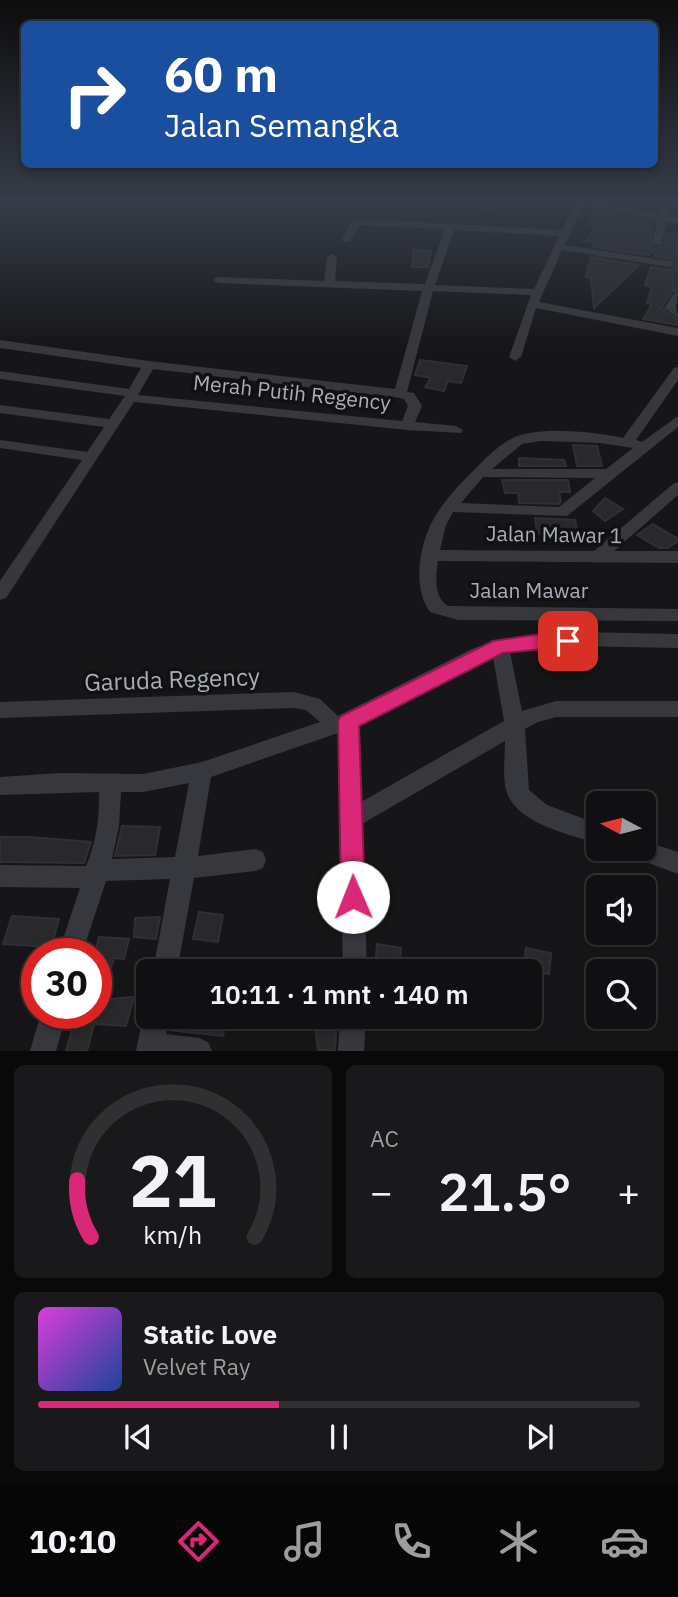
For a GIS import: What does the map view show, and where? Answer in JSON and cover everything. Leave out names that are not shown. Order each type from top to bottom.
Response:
[{"type":"street","points":[[407,426],[415,406],[409,396],[400,394],[429,287],[443,249]]},
{"type":"street","points":[[515,357],[532,304],[558,249]]},
{"type":"street","points":[[572,249],[669,264]]},
{"type":"street","points":[[329,286],[332,257]]},
{"type":"street","points":[[218,280],[539,292]]},
{"type":"street","points":[[678,295],[670,308],[678,315]]},
{"type":"street","points":[[532,304],[678,332]]},
{"type":"street","name":"Merah Putih Regency","points":[[0,344],[149,365],[400,394]]},
{"type":"street","points":[[0,594],[149,365]]},
{"type":"street","points":[[449,508],[562,512],[609,474],[636,444],[678,371]]},
{"type":"street","name":"Merah Putih Regency","points":[[0,375],[131,396],[456,430]]},
{"type":"street","points":[[0,409],[113,424]]},
{"type":"street","points":[[636,444],[678,421]]},
{"type":"street","name":"Jalan Mawar","points":[[636,444],[523,438],[508,447],[449,508],[436,529],[430,555],[429,594],[432,604],[447,613],[678,615]]},
{"type":"street","points":[[0,444],[91,457]]},
{"type":"street","points":[[481,473],[609,474]]},
{"type":"street","points":[[597,557],[678,487]]},
{"type":"street","name":"Jalan Mawar 1","points":[[430,555],[678,557]]},
{"type":"street","points":[[0,786],[61,782],[143,783],[202,771],[341,724],[499,646],[541,640],[678,641]]},
{"type":"street","points":[[499,646],[515,725],[516,787],[519,796],[540,811],[586,829]]},
{"type":"street","name":"Garuda Regency","points":[[0,710],[294,700],[311,702],[341,724]]},
{"type":"street","points":[[352,818],[533,715],[556,709],[678,709]]},
{"type":"street","points":[[341,724],[352,818],[355,959]]},
{"type":"street","points":[[168,959],[202,771]]},
{"type":"street","points":[[75,938],[108,825],[112,801],[110,784]]},
{"type":"street","points":[[656,857],[677,866]]},
{"type":"street","points":[[0,876],[95,874],[255,860]]},
{"type":"street","points":[[43,1051],[49,1029]]},
{"type":"street","points":[[154,1029],[150,1048],[199,1051]]},
{"type":"street","points":[[351,1051],[352,1029]]},
{"type":"building","points":[[607,249],[655,249],[649,255]]},
{"type":"building","points":[[657,249],[678,249],[678,290],[672,292],[661,308],[678,320],[678,325],[643,319],[652,304],[647,303],[652,287],[645,285],[651,267],[669,270],[676,265],[670,259],[655,256]]},
{"type":"building","points":[[413,250],[431,251],[428,267],[412,267]]},
{"type":"building","points":[[591,257],[639,265],[594,308],[591,278],[586,277]]},
{"type":"building","points":[[420,360],[467,366],[461,383],[448,381],[444,391],[425,387],[431,378],[415,375]]},
{"type":"building","points":[[573,445],[597,446],[602,466],[577,466]]},
{"type":"building","points":[[519,458],[564,460],[566,466],[519,466]]},
{"type":"building","points":[[502,480],[568,480],[570,492],[559,492],[561,502],[558,504],[519,503],[518,493],[505,493]]},
{"type":"building","points":[[605,498],[623,509],[605,521],[593,511]]},
{"type":"building","points":[[535,518],[575,520],[578,534],[537,534]]},
{"type":"building","points":[[653,524],[678,541],[668,548],[659,548],[637,535]]},
{"type":"building","points":[[122,826],[160,827],[155,855],[115,856]]},
{"type":"building","points":[[0,837],[91,842],[84,863],[0,862]]},
{"type":"building","points":[[199,912],[223,915],[218,942],[193,939]]},
{"type":"building","points":[[12,916],[59,919],[54,938],[21,938],[21,945],[3,944]]},
{"type":"building","points":[[160,917],[156,939],[134,937],[135,918]]},
{"type":"building","points":[[99,937],[129,939],[124,959],[114,958],[112,964],[112,938]]},
{"type":"building","points":[[377,944],[401,948],[400,959],[376,959]]},
{"type":"building","points":[[526,948],[551,953],[549,974],[542,973],[542,959],[525,959]]},
{"type":"building","points":[[134,997],[126,1026],[112,1025],[112,999]]},
{"type":"building","points":[[72,1029],[93,1029],[87,1051],[66,1051]]},
{"type":"building","points":[[169,1029],[224,1029],[223,1036]]},
{"type":"building","points":[[315,1029],[336,1029],[335,1051],[318,1050]]},
{"type":"route","points":[[353,897],[348,721],[499,646],[541,640],[568,641]]}]
